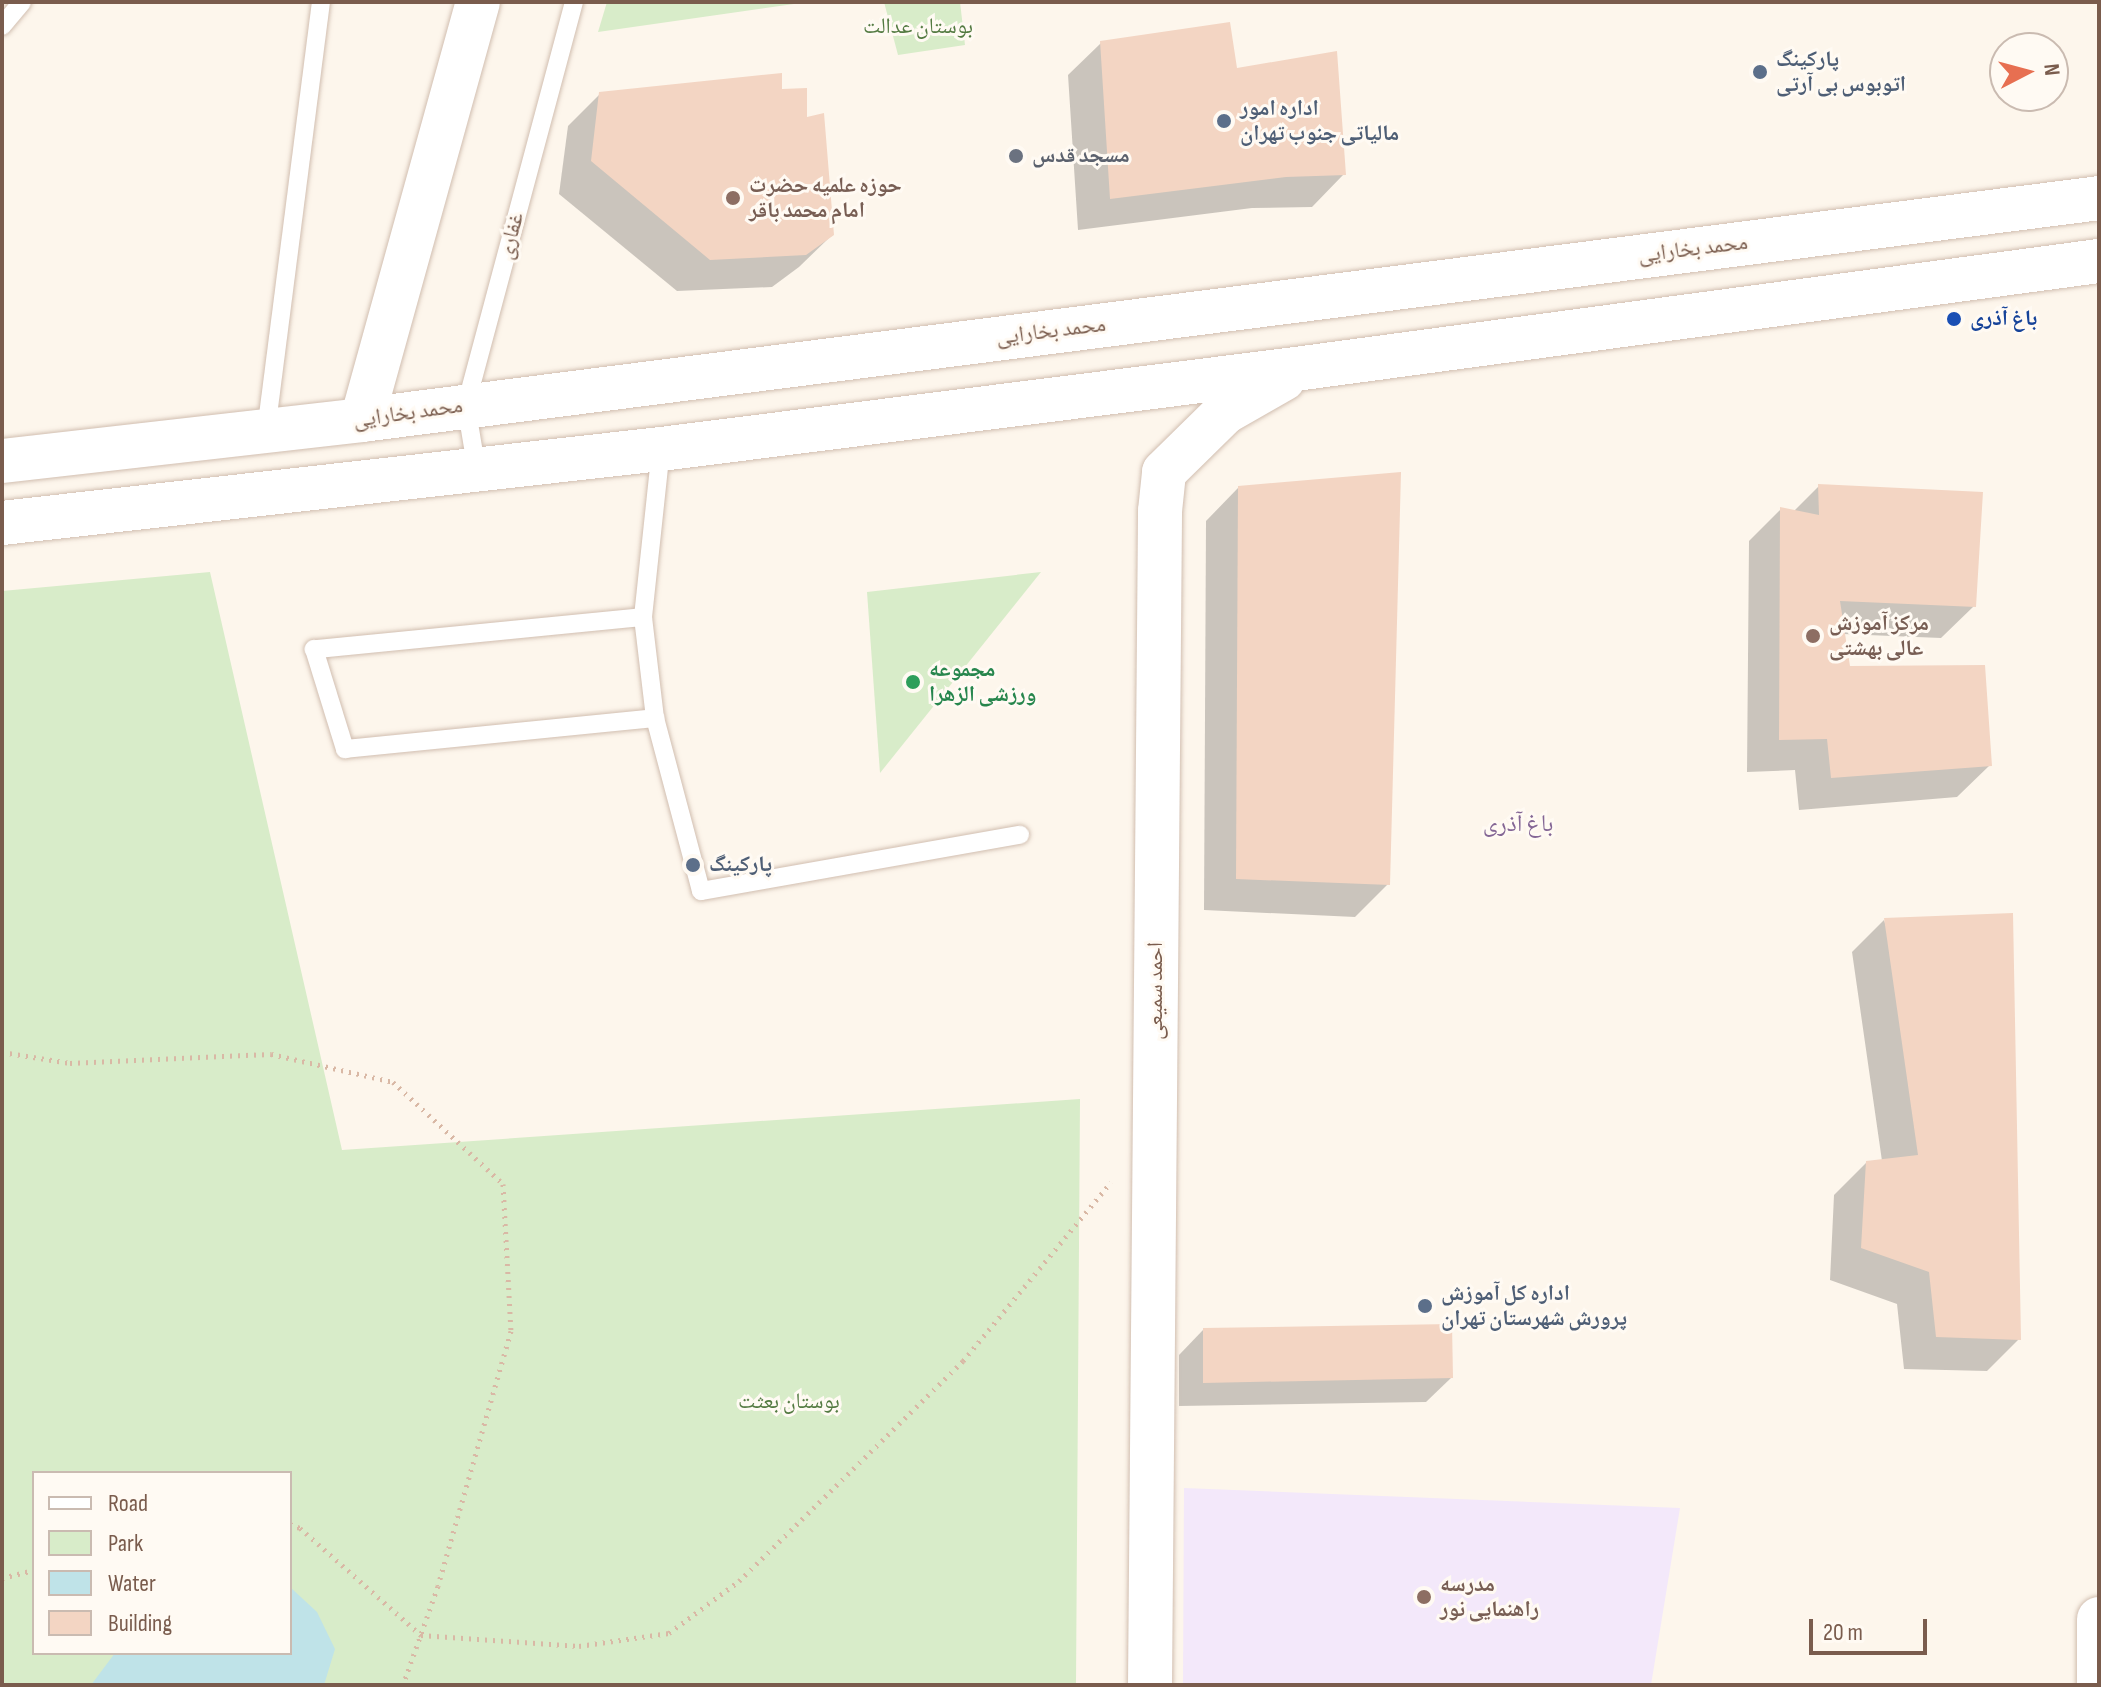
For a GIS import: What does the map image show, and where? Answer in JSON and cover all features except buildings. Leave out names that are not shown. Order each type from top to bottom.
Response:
[{"type":"main road","points":[[433,475],[362,420],[478,2]]},
{"type":"main road","name":"محمد بخارایی","points":[[2,461],[362,420],[2097,208]]},
{"type":"main road","points":[[2,523],[661,449],[1303,368],[2099,261]]},
{"type":"main road","name":"احمد سمیعی","points":[[1150,1685],[1160,511],[1164,472],[1225,412],[1303,368]]},
{"type":"main road","points":[[2099,1619],[2099,1685]]},
{"type":"lane","points":[[2,26],[22,2]]},
{"type":"lane","points":[[266,431],[321,2]]},
{"type":"lane","name":"غفاری","points":[[477,471],[466,405],[574,2]]},
{"type":"lane","points":[[661,449],[643,617],[655,718],[701,891],[1020,835]]},
{"type":"lane","points":[[643,617],[314,649],[345,749],[655,718]]},
{"type":"path","points":[[2,1052],[70,1063],[271,1054],[393,1082],[503,1184],[511,1331],[421,1635],[403,1685]]},
{"type":"path","points":[[292,1525],[300,1528],[421,1635],[579,1646],[669,1633],[739,1581],[963,1361],[1115,1178]]},
{"type":"path","points":[[2,1578],[32,1570]]},
{"type":"shaded area","name":"مدرسه راهنمایی نور","points":[[1184,1488],[1680,1508],[1651,1685],[1183,1685]]},
{"type":"green space","name":"بوستان عدالت","points":[[607,2],[808,2],[598,32]]},
{"type":"green space","name":"بوستان عدالت","points":[[884,2],[960,2],[965,45],[898,55]]},
{"type":"green space","name":"بوستان بعثت","points":[[210,572],[342,1150],[1080,1099],[1076,1685],[2,1685],[2,591]]},
{"type":"green space","name":"مجموعه ورزشی الزهرا","points":[[1041,572],[880,773],[867,592]]},
{"type":"water","points":[[292,1589],[317,1612],[335,1649],[324,1685],[91,1685],[114,1655],[292,1655]]},
{"type":"place","name":"پارکینگ اتوبوس بی آرتی","points":[[1760,72]]},
{"type":"place","name":"اداره امور مالیاتی جنوب تهران","points":[[1224,121]]},
{"type":"place","name":"مسجد قدس","points":[[1016,156]]},
{"type":"place","name":"حوزه علمیه حضرت امام محمد باقر","points":[[733,198]]},
{"type":"place","name":"باغ آذری","points":[[1954,319]]},
{"type":"place","name":"مرکز آموزش عالی بهشتی","points":[[1813,636]]},
{"type":"place","name":"مجموعه ورزشی الزهرا","points":[[913,682]]},
{"type":"place","name":"پارکینگ","points":[[693,865]]},
{"type":"place","name":"اداره کل آموزش پرورش شهرستان تهران","points":[[1425,1306]]},
{"type":"place","name":"مدرسه راهنمایی نور","points":[[1424,1597]]},
{"type":"district","name":"باغ آذری","points":[[1518,824]]}]
